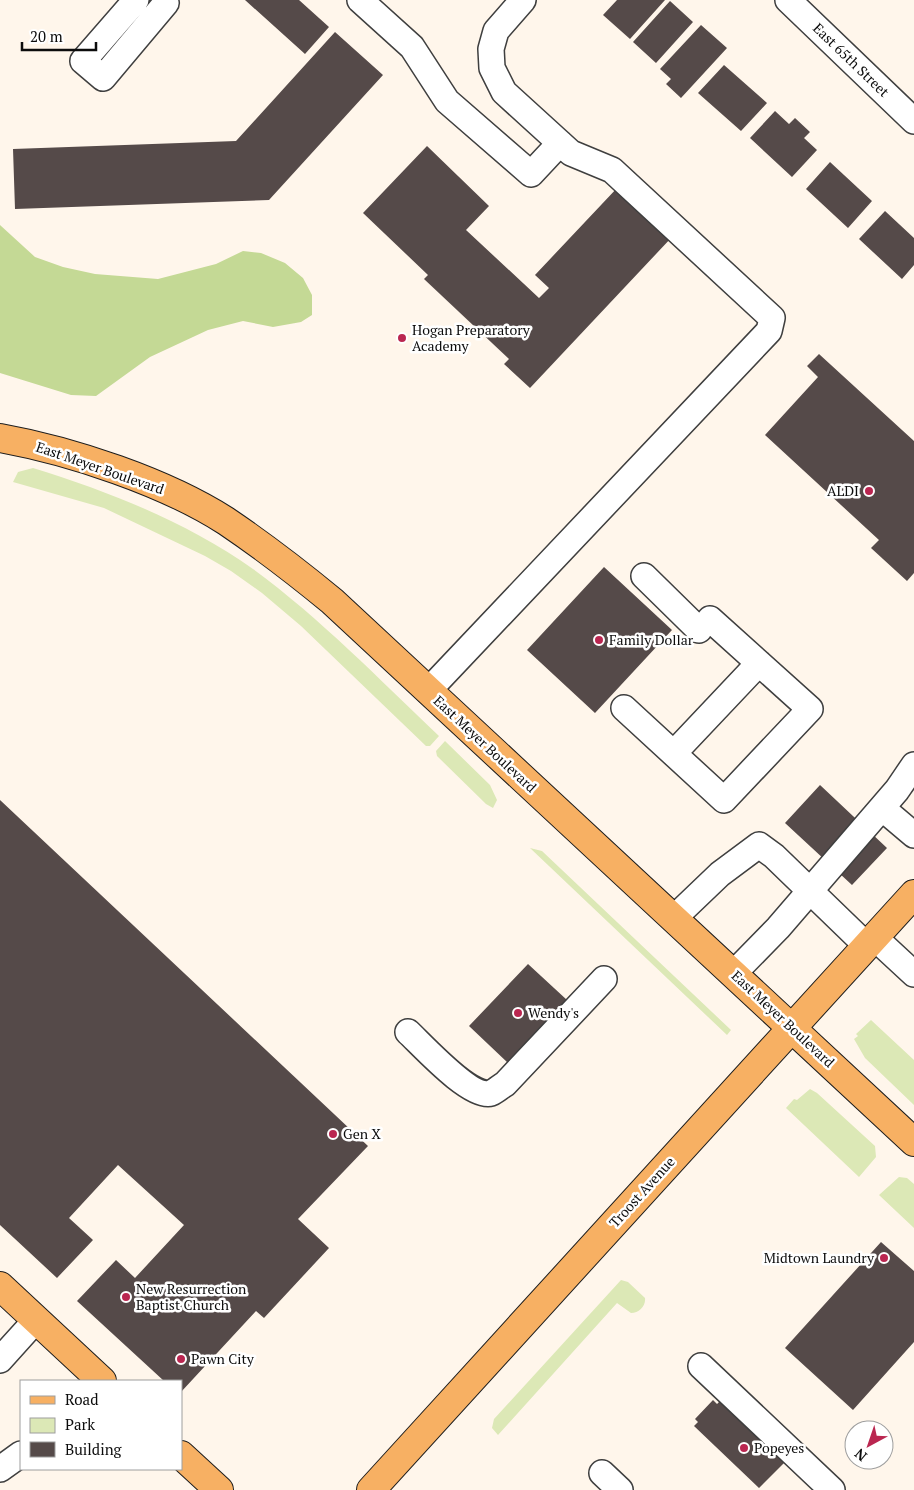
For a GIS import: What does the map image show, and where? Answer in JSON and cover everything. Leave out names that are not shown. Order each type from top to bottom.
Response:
[{"type":"main road","name":"East Meyer Boulevard","points":[[0,438],[89,461],[163,488],[225,520],[284,562],[332,601],[914,1142]]},
{"type":"main road","name":"Troost Avenue","points":[[371,1490],[914,894]]},
{"type":"main road","points":[[0,1286],[96,1379]]},
{"type":"main road","points":[[182,1456],[219,1490]]},
{"type":"street","points":[[136,0],[83,61],[103,78],[166,4],[165,0]]},
{"type":"street","points":[[360,0],[412,47],[447,101],[531,174],[560,143]]},
{"type":"street","points":[[428,691],[769,331],[772,318],[612,170],[571,153],[504,92],[492,68],[491,49],[496,31],[523,0]]},
{"type":"street","name":"East 65th Street","points":[[788,0],[914,121]]},
{"type":"street","points":[[624,708],[724,800],[810,709],[759,664],[705,625],[644,576]]},
{"type":"street","points":[[674,753],[759,664]]},
{"type":"street","points":[[734,973],[810,891],[882,808],[914,765]]},
{"type":"street","points":[[882,808],[914,835]]},
{"type":"street","points":[[674,918],[720,874],[759,846],[774,856],[810,891],[870,942],[914,974]]},
{"type":"street","points":[[408,1032],[464,1083],[478,1092],[491,1093],[505,1084],[604,979]]},
{"type":"street","points":[[0,1360],[36,1320]]},
{"type":"street","points":[[701,1366],[832,1490]]},
{"type":"street","points":[[0,1469],[20,1455]]},
{"type":"street","points":[[602,1473],[620,1490]]},
{"type":"green space","points":[[0,225],[35,257],[63,267],[95,274],[158,279],[216,264],[243,251],[261,253],[285,263],[303,278],[312,295],[312,315],[301,322],[273,327],[243,321],[208,330],[150,357],[96,396],[71,395],[0,373]]},
{"type":"green space","points":[[33,468],[91,487],[147,510],[228,552],[253,569],[302,608],[439,736],[430,746],[426,746],[301,626],[262,593],[231,571],[205,556],[104,508],[13,482],[18,472]]},
{"type":"green space","points":[[445,741],[490,785],[497,800],[493,808],[486,804],[437,756],[436,751]]},
{"type":"green space","points":[[530,848],[542,851],[731,1030],[727,1035]]},
{"type":"green space","points":[[871,1020],[914,1060],[914,1105],[865,1058],[854,1039],[858,1036],[856,1034]]},
{"type":"green space","points":[[810,1089],[817,1093],[875,1146],[876,1157],[859,1177],[786,1108],[794,1099],[797,1100]]},
{"type":"green space","points":[[899,1177],[907,1178],[914,1184],[914,1228],[879,1195]]},
{"type":"green space","points":[[621,1280],[628,1282],[645,1298],[641,1308],[637,1312],[631,1313],[617,1303],[498,1435],[492,1428],[494,1419]]},
{"type":"building","points":[[245,0],[299,0],[329,27],[305,54]]},
{"type":"building","points":[[617,0],[665,0],[630,39],[603,15]]},
{"type":"building","points":[[670,1],[693,22],[656,63],[633,42]]},
{"type":"building","points":[[701,25],[727,48],[681,98],[666,84],[671,79],[660,69]]},
{"type":"building","points":[[335,32],[383,75],[269,200],[15,209],[13,149],[236,141]]},
{"type":"building","points":[[724,65],[767,103],[741,131],[698,93]]},
{"type":"building","points":[[775,111],[789,124],[795,118],[810,132],[804,138],[817,150],[792,177],[750,138]]},
{"type":"building","name":"Hogan Preparatory Academy","points":[[427,146],[489,206],[466,230],[539,298],[549,288],[535,275],[618,187],[672,237],[530,388],[504,364],[509,359],[424,279],[428,275],[363,213]]},
{"type":"building","points":[[830,162],[872,201],[848,228],[806,189]]},
{"type":"building","points":[[885,211],[914,238],[914,265],[902,279],[859,239]]},
{"type":"building","name":"ALDI","points":[[819,354],[914,441],[914,573],[907,581],[871,548],[879,540],[765,435],[818,377],[807,366]]},
{"type":"building","name":"Family Dollar","points":[[604,567],[672,630],[595,713],[527,650]]},
{"type":"building","points":[[820,785],[887,848],[852,885],[785,823]]},
{"type":"building","points":[[0,800],[368,1146],[298,1219],[329,1248],[264,1318],[256,1311],[182,1391],[182,1380],[163,1380],[77,1301],[116,1260],[135,1278],[184,1225],[118,1165],[69,1218],[93,1240],[57,1278],[0,1225]]},
{"type":"building","name":"Wendy's","points":[[528,964],[567,1000],[508,1063],[469,1026]]},
{"type":"building","points":[[881,1242],[914,1271],[914,1342],[853,1410],[785,1348]]},
{"type":"building","name":"Popeyes","points":[[713,1400],[717,1404],[720,1401],[786,1461],[759,1488],[694,1426],[698,1422],[695,1419]]},
{"type":"place","name":"Hogan Preparatory Academy","points":[[402,338]]},
{"type":"place","name":"ALDI","points":[[869,491]]},
{"type":"place","name":"Family Dollar","points":[[599,640]]},
{"type":"place","name":"Wendy's","points":[[518,1013]]},
{"type":"place","name":"Gen X","points":[[333,1134]]},
{"type":"place","name":"Midtown Laundry","points":[[884,1258]]},
{"type":"place","name":"New Resurrection Baptist Church","points":[[126,1297]]},
{"type":"place","name":"Pawn City","points":[[181,1359]]},
{"type":"place","name":"Popeyes","points":[[744,1448]]}]
